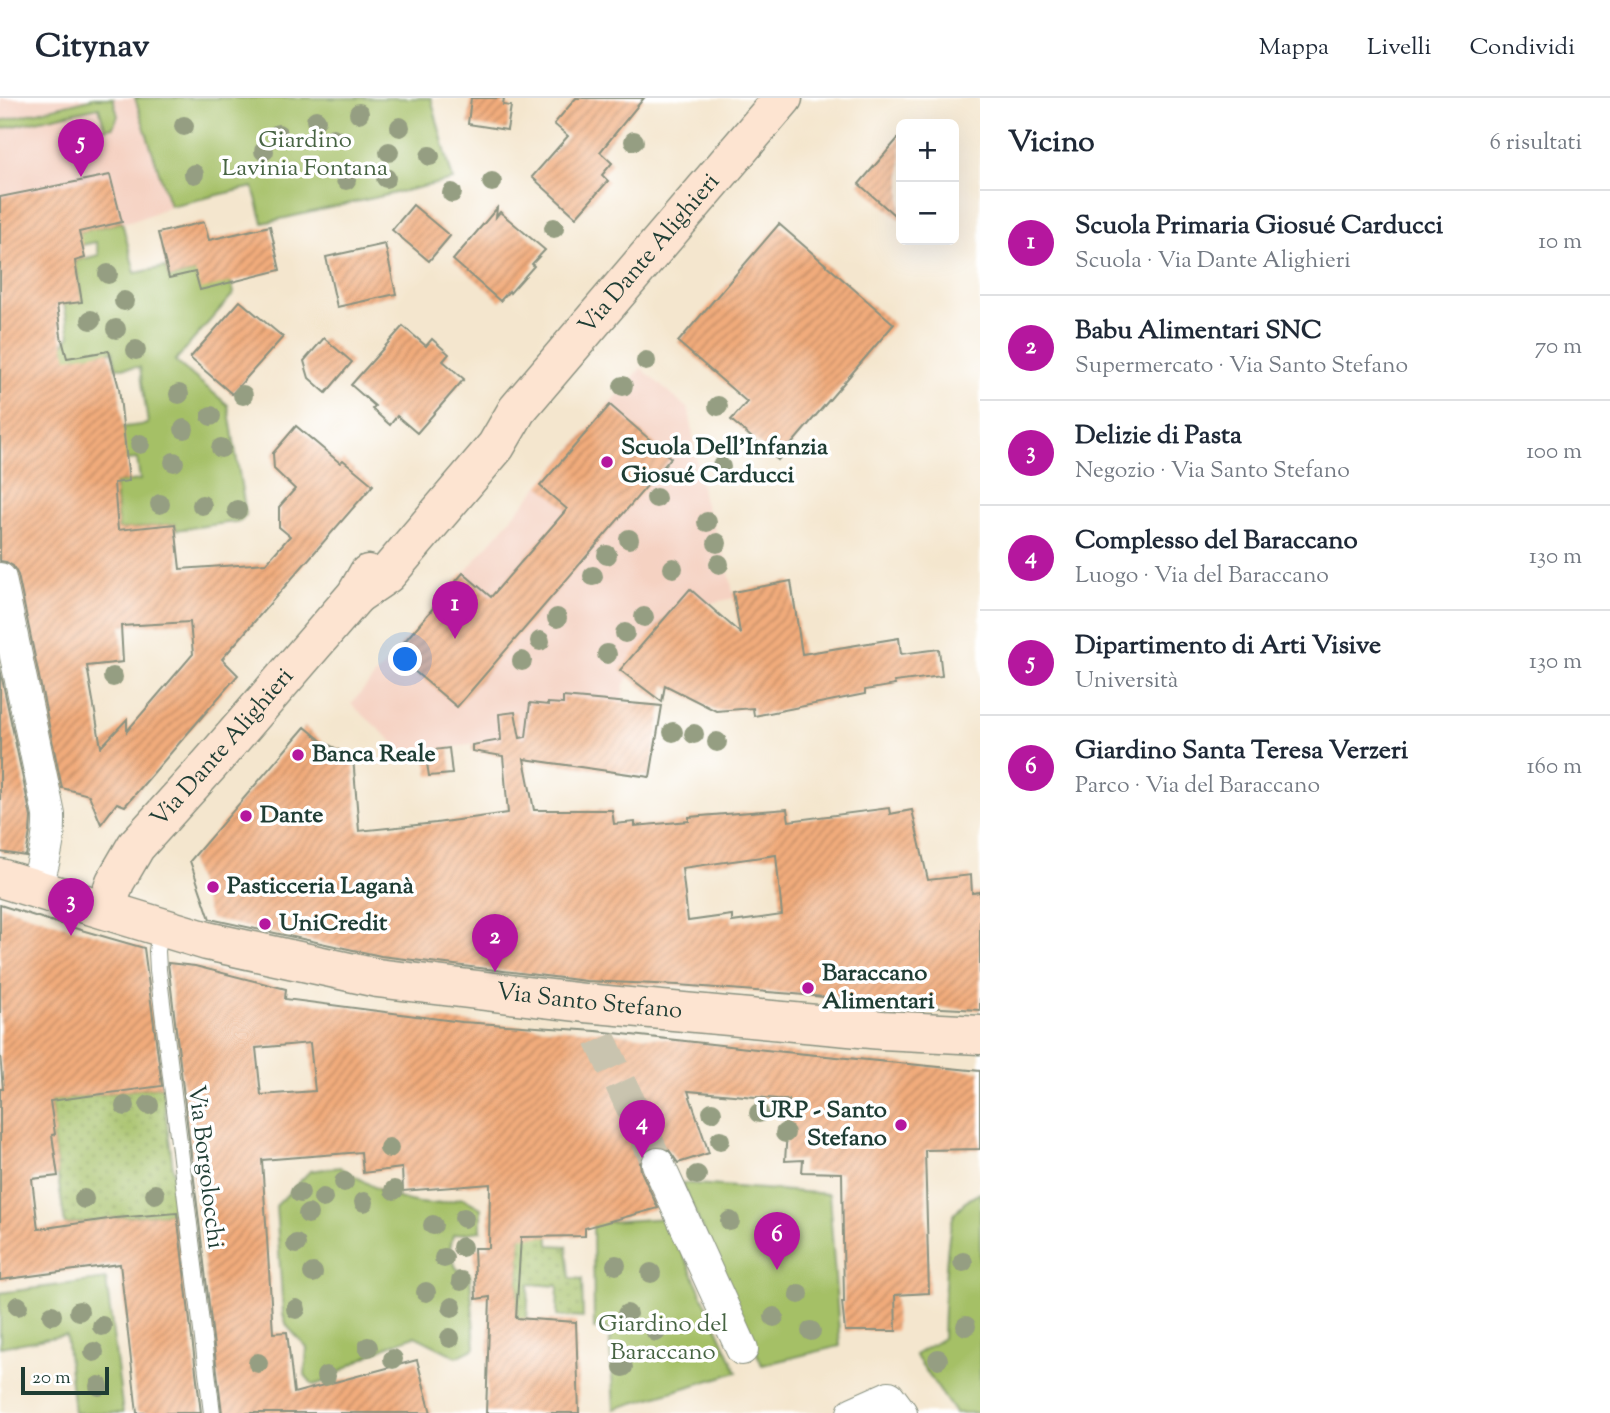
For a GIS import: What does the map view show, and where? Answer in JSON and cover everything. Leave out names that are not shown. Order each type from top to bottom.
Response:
[{"type":"street","name":"Via Dante Alighieri","points":[[106,909],[115,882],[136,846],[356,596],[375,563],[476,445],[517,410],[783,98]]},
{"type":"street","points":[[0,579],[49,815],[44,861],[36,889]]},
{"type":"street","name":"Via Santo Stefano","points":[[0,878],[207,940],[377,978],[585,1003],[882,1030],[980,1035]]},
{"type":"street","points":[[658,1164],[741,1349]]},
{"type":"street","points":[[853,1413],[889,1397],[901,1413]]},
{"type":"lane","name":"Via Borgolocchi","points":[[160,926],[158,970],[212,1413]]},
{"type":"shaded area","points":[[0,98],[135,98],[170,206],[139,219],[0,249]]},
{"type":"shaded area","points":[[641,368],[689,410],[703,499],[727,562],[734,598],[707,604],[690,589],[620,670],[629,677],[624,684],[622,702],[564,697],[563,704],[530,703],[525,741],[520,738],[425,751],[410,757],[351,704]]},
{"type":"green space","points":[[94,98],[113,98],[118,116],[113,127],[105,129],[99,107],[0,129],[0,120]]},
{"type":"green space","name":"Giardino Lavinia Fontana","points":[[135,98],[431,98],[453,180],[263,223],[253,187],[170,206]]},
{"type":"green space","points":[[122,222],[135,273],[166,267],[169,278],[195,272],[231,282],[234,293],[175,361],[228,405],[246,515],[241,521],[176,530],[175,524],[118,530],[115,483],[140,480],[137,459],[113,461],[109,429],[148,424],[140,367],[116,368],[113,351],[64,361],[63,345],[70,335],[64,304],[82,301],[75,261],[99,255],[96,242],[73,247],[71,234]]},
{"type":"green space","points":[[162,1086],[179,1213],[65,1225],[50,1101]]},
{"type":"green space","points":[[340,1167],[383,1192],[406,1200],[431,1204],[463,1198],[481,1208],[481,1231],[453,1235],[449,1253],[457,1269],[470,1274],[475,1348],[457,1357],[415,1336],[376,1352],[319,1384],[313,1385],[305,1375],[307,1348],[287,1326],[283,1314],[276,1206],[310,1171]]},
{"type":"green space","points":[[682,1183],[829,1194],[840,1346],[762,1365]]},
{"type":"green space","points":[[980,1193],[980,1413],[955,1413],[915,1355],[943,1338],[952,1222],[960,1207]]},
{"type":"green space","points":[[548,1214],[549,1245],[567,1246],[570,1278],[582,1279],[583,1318],[557,1316],[558,1286],[529,1284],[523,1391],[512,1389],[522,1216]]},
{"type":"green space","name":"Giardino del Baraccano","points":[[667,1218],[737,1372],[614,1409],[609,1328],[594,1329],[593,1223]]},
{"type":"green space","points":[[106,1279],[123,1413],[74,1413],[66,1335],[0,1347],[0,1293]]},
{"type":"building","points":[[471,98],[504,98],[503,105],[511,106],[507,130],[468,124]]},
{"type":"building","points":[[576,98],[644,98],[600,152],[612,163],[602,175],[608,181],[576,217],[532,177],[568,136],[554,124]]},
{"type":"building","points":[[896,141],[896,217],[859,184]]},
{"type":"building","points":[[110,175],[122,222],[79,232],[85,258],[75,261],[82,302],[57,305],[67,358],[109,351],[119,388],[129,481],[114,483],[118,530],[175,524],[180,569],[266,563],[290,536],[279,527],[279,507],[295,489],[274,469],[273,453],[296,426],[340,463],[343,460],[373,485],[222,659],[238,675],[125,806],[117,803],[101,824],[89,795],[62,788],[18,575],[13,566],[0,561],[0,197]],"holes":[[[190,622],[193,654],[127,731],[127,719],[101,747],[87,666],[123,662],[121,626]]]},
{"type":"building","points":[[413,205],[450,236],[429,261],[392,230]]},
{"type":"building","points":[[497,208],[496,217],[500,212],[545,250],[532,264],[534,266],[500,301],[453,260]]},
{"type":"building","points":[[204,222],[209,240],[270,226],[280,270],[200,290],[195,272],[169,278],[158,233]]},
{"type":"building","points":[[779,224],[894,324],[778,460],[731,420],[747,402],[678,342]]},
{"type":"building","points":[[385,244],[396,294],[337,307],[326,257]]},
{"type":"building","points":[[240,301],[283,337],[232,394],[190,358]]},
{"type":"building","points":[[403,326],[426,346],[432,339],[449,354],[443,361],[464,379],[417,433],[397,416],[390,425],[372,409],[375,406],[351,385]]},
{"type":"building","points":[[324,338],[352,362],[326,393],[309,378],[304,361]]},
{"type":"building","points":[[610,405],[671,458],[457,707],[394,654],[463,573],[491,597],[567,509],[540,486]]},
{"type":"building","points":[[791,581],[802,654],[899,638],[901,654],[939,649],[942,676],[894,682],[895,685],[865,690],[865,694],[754,716],[753,708],[716,711],[665,685],[662,702],[620,670],[690,589],[740,633],[733,592]]},
{"type":"building","points":[[0,669],[31,817],[26,856],[0,852]]},
{"type":"building","points":[[563,697],[662,706],[650,777],[524,759],[534,810],[612,810],[614,824],[635,822],[635,826],[689,821],[689,817],[787,809],[789,821],[889,808],[890,814],[912,810],[928,880],[971,875],[972,893],[980,892],[980,1010],[678,985],[586,981],[381,956],[210,919],[190,861],[305,727],[323,742],[353,757],[359,831],[508,813],[503,756],[472,751],[472,745],[501,740],[499,714],[515,712],[520,738],[526,737],[530,703],[563,704]],"holes":[[[776,855],[782,915],[732,922],[732,915],[688,921],[682,868]]]},
{"type":"building","points":[[449,748],[452,774],[429,776],[425,751]]},
{"type":"building","points":[[0,905],[144,948],[162,1086],[50,1101],[58,1176],[32,1179],[38,1229],[115,1218],[177,1213],[201,1413],[137,1413],[120,1264],[0,1280],[0,1089],[3,1089],[0,1054]]},
{"type":"building","points":[[168,963],[195,966],[286,989],[285,999],[462,1022],[596,1031],[980,1071],[980,1149],[925,1150],[929,1293],[895,1295],[896,1331],[845,1331],[842,1302],[842,1173],[802,1172],[803,1160],[785,1161],[789,1100],[688,1091],[709,1153],[678,1163],[669,1150],[660,1146],[651,1147],[644,1153],[640,1162],[641,1171],[658,1208],[585,1228],[585,1236],[521,1237],[516,1318],[576,1322],[579,1413],[486,1413],[490,1297],[476,1299],[474,1248],[489,1248],[490,1184],[403,1191],[402,1168],[363,1173],[361,1152],[262,1160],[273,1333],[287,1332],[294,1393],[417,1360],[431,1413],[222,1413]],"holes":[[[310,1043],[315,1091],[261,1095],[256,1048]]]},
{"type":"tunnel","points":[[600,1039],[658,1164]]},
{"type":"place","name":"Dipartimento di Arti Visive","points":[[81,177]]},
{"type":"place","name":"Scuola Dell'Infanzia Giosué Carducci","points":[[607,462]]},
{"type":"place","name":"Scuola Primaria Giosué Carducci","points":[[455,639]]},
{"type":"place","name":"Banca Reale","points":[[298,755]]},
{"type":"place","name":"Dante","points":[[246,816]]},
{"type":"place","name":"Pasticceria Laganà","points":[[213,887]]},
{"type":"place","name":"UniCredit","points":[[265,924]]},
{"type":"place","name":"Delizie di Pasta","points":[[71,936]]},
{"type":"place","name":"Babu Alimentari SNC","points":[[495,972]]},
{"type":"place","name":"Baraccano Alimentari","points":[[808,988]]},
{"type":"place","name":"URP - Santo Stefano","points":[[901,1125]]},
{"type":"place","name":"Complesso del Baraccano","points":[[642,1158]]},
{"type":"place","name":"Giardino Santa Teresa Verzeri","points":[[777,1270]]}]
